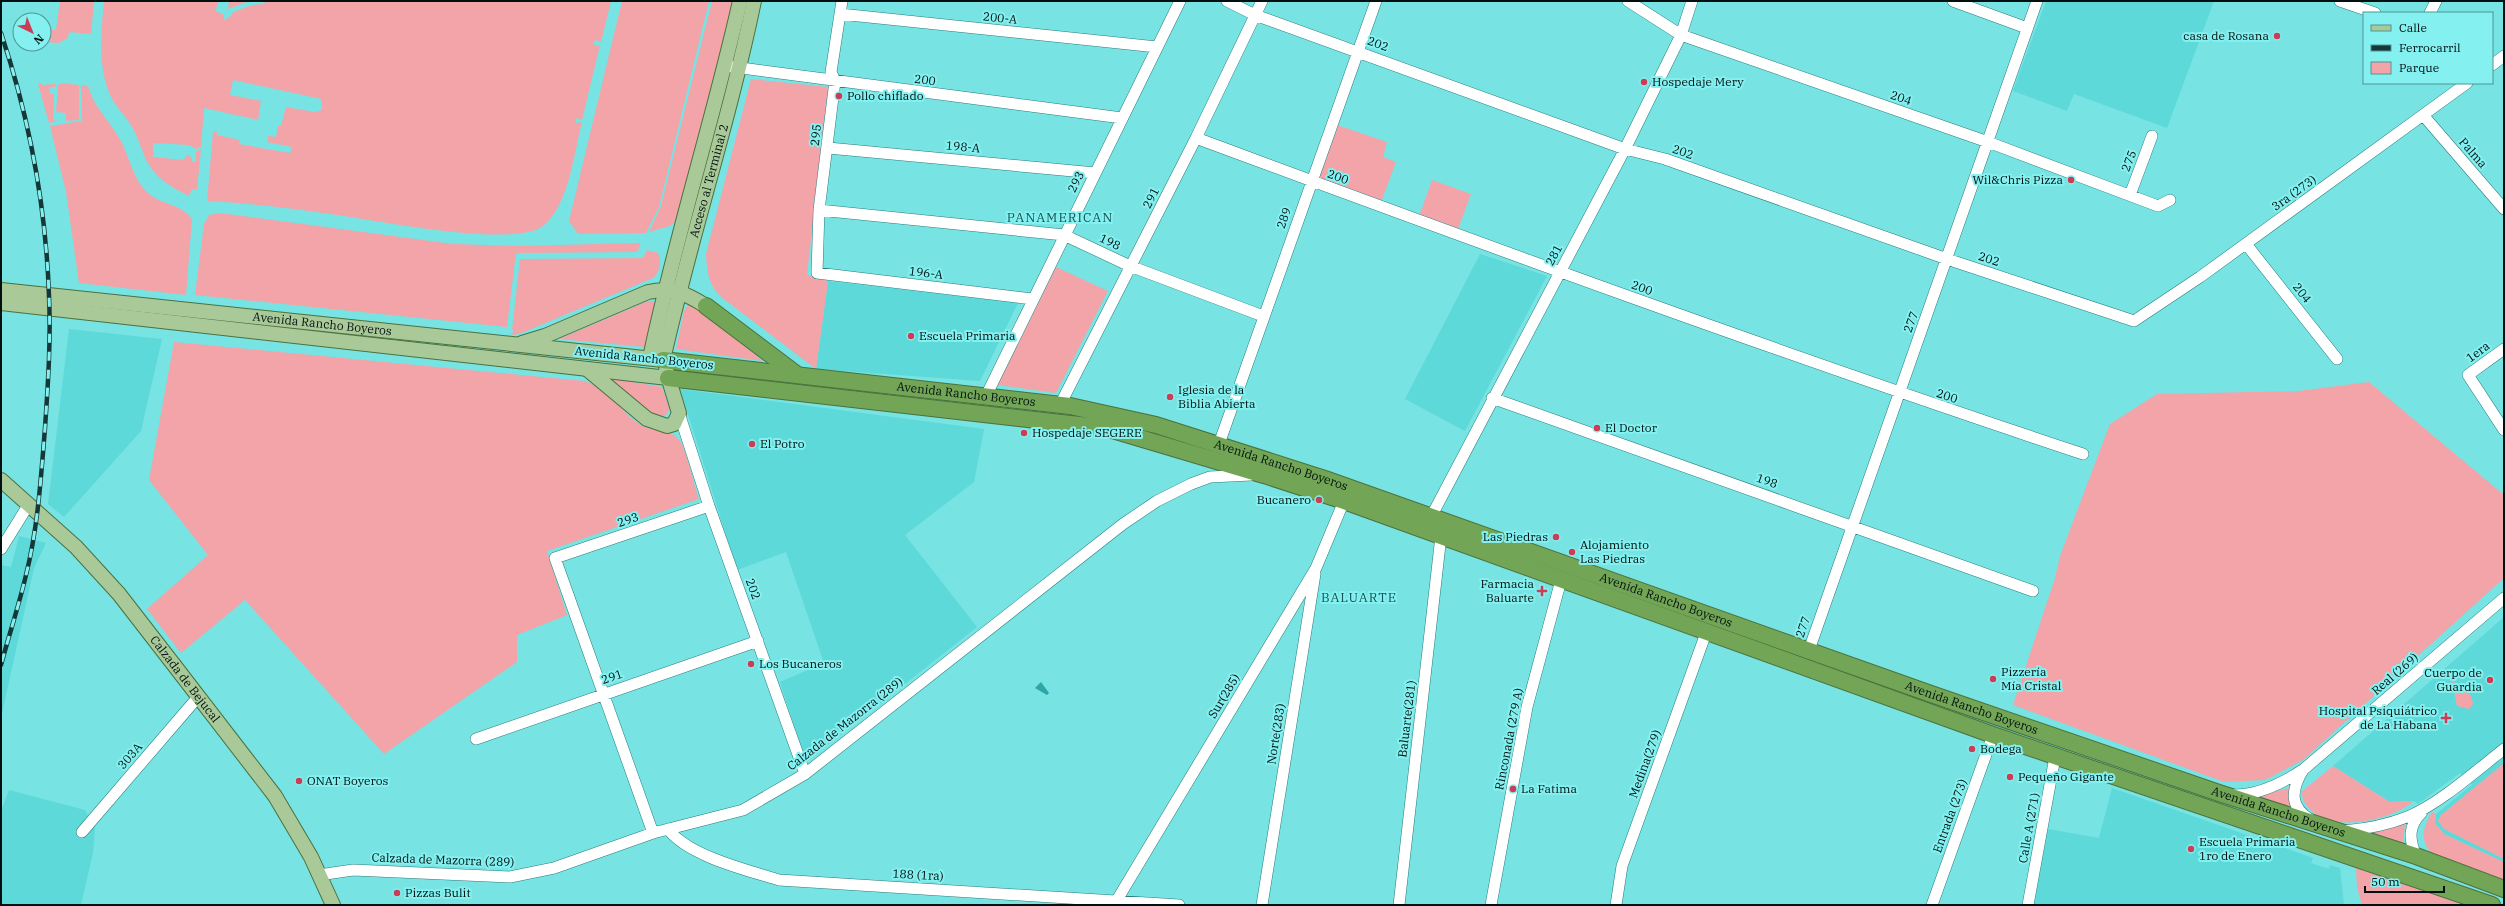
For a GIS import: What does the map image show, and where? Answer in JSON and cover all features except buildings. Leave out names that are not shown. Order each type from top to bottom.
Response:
[{"type":"highway","points":[[706,306],[797,375]]},
{"type":"highway","name":"Avenida Rancho Boyeros","points":[[656,359],[1060,405],[1114,415],[1219,444],[2220,793],[2416,856],[2504,888]]},
{"type":"highway","name":"Avenida Rancho Boyeros","points":[[668,378],[1106,428],[1264,475],[1344,501],[1706,633],[2055,757],[2492,905]]},
{"type":"main road","name":"Acceso al Terminal 2","points":[[656,359],[671,290],[726,66],[740,1]]},
{"type":"main road","name":"Acceso al Terminal 2","points":[[671,290],[685,266],[740,70],[754,1]]},
{"type":"main road","points":[[685,266],[689,279],[706,306]]},
{"type":"main road","name":"Avenida Rancho Boyeros","points":[[1,290],[510,345],[656,359]]},
{"type":"main road","points":[[510,345],[545,336],[648,292],[671,290],[706,306]]},
{"type":"main road","name":"Avenida Rancho Boyeros","points":[[1,303],[585,367],[668,378]]},
{"type":"main road","points":[[585,367],[600,378],[647,419],[661,425],[671,426],[678,420],[680,413],[668,378],[656,359]]},
{"type":"main road","name":"Calzada de Bejucal","points":[[1,480],[76,547],[107,580],[275,796],[319,875],[333,905]]},
{"type":"street","name":"295","points":[[817,273],[819,210],[828,148],[835,81],[831,72],[842,1]]},
{"type":"street","name":"293","points":[[986,396],[1032,299],[1180,1]]},
{"type":"street","name":"202","points":[[1227,1],[1255,15],[1358,51],[1625,149],[1665,159],[1947,259],[2134,321]]},
{"type":"street","name":"291","points":[[1060,405],[1196,138],[1262,1]]},
{"type":"street","name":"289","points":[[1219,444],[1263,316],[1376,1]]},
{"type":"street","name":"204","points":[[1628,1],[1680,35],[1988,142],[2158,206],[2170,200]]},
{"type":"street","name":"281","points":[[1431,517],[1492,398],[1625,149],[1680,35],[1692,1]]},
{"type":"street","points":[[1953,1],[2027,28]]},
{"type":"street","name":"277","points":[[1808,650],[1947,259],[2036,1]]},
{"type":"street","points":[[2340,1],[2372,12]]},
{"type":"street","points":[[2430,12],[2436,1]]},
{"type":"street","name":"200-A","points":[[840,14],[1157,47]]},
{"type":"street","points":[[2493,64],[2504,56]]},
{"type":"street","name":"200","points":[[726,66],[740,70],[1122,118]]},
{"type":"street","name":"3ra (273)","points":[[2134,321],[2246,244],[2423,115],[2461,85]]},
{"type":"street","name":"Palma","points":[[2423,115],[2504,209]]},
{"type":"street","name":"275","points":[[2130,195],[2152,136]]},
{"type":"street","name":"200","points":[[1196,138],[1560,273],[1899,394],[2082,454]]},
{"type":"street","name":"198-A","points":[[828,148],[1095,173]]},
{"type":"street","name":"198","points":[[819,210],[1064,235],[1130,266],[1263,316]]},
{"type":"street","name":"204","points":[[2246,244],[2337,359]]},
{"type":"street","name":"196-A","points":[[817,273],[1032,299]]},
{"type":"street","name":"1era","points":[[2504,349],[2468,375],[2504,430]]},
{"type":"street","name":"198","points":[[1492,398],[1853,525],[2034,591]]},
{"type":"street","name":"202","points":[[680,413],[709,506],[805,774]]},
{"type":"street","points":[[671,426],[689,442]]},
{"type":"street","name":"Calzada de Mazorra (289)","points":[[319,875],[354,870],[510,877],[554,868],[653,833],[743,810],[805,774],[1123,524],[1157,501],[1210,477],[1264,475]]},
{"type":"street","name":"Sur(285)","points":[[1116,900],[1316,568],[1344,501]]},
{"type":"street","points":[[1,549],[29,504]]},
{"type":"street","name":"293","points":[[605,693],[555,558],[709,506]]},
{"type":"street","name":"Baluarte(281)","points":[[1399,905],[1441,536]]},
{"type":"street","name":"Norte(283)","points":[[1262,905],[1316,568]]},
{"type":"street","name":"Rinconada (279 A)","points":[[1491,905],[1527,707],[1561,580]]},
{"type":"street","name":"Real (269)","points":[[2220,793],[2244,794],[2261,790],[2288,779],[2304,769],[2504,598]]},
{"type":"street","name":"Medina(279)","points":[[1616,905],[1622,866],[1706,633]]},
{"type":"street","name":"291","points":[[476,739],[758,641]]},
{"type":"street","points":[[605,693],[653,833]]},
{"type":"street","name":"303A","points":[[82,832],[198,697]]},
{"type":"street","name":"Entrada (273)","points":[[1932,905],[1993,735]]},
{"type":"street","points":[[2342,832],[2387,824],[2408,817],[2427,806],[2504,749]]},
{"type":"street","name":"Calle A (271)","points":[[2028,905],[2055,757]]},
{"type":"street","name":"Real (269)","points":[[2304,769],[2294,788],[2294,797],[2302,812],[2319,824]]},
{"type":"street","points":[[2416,856],[2410,833],[2415,820],[2427,806]]},
{"type":"street","name":"188 (1ra)","points":[[668,829],[674,838],[716,860],[779,880],[1179,905]]},
{"type":"shaded area","points":[[2046,1],[2214,1],[2167,128],[2074,94],[2067,111],[2013,91]]},
{"type":"shaded area","points":[[1480,254],[1547,276],[1465,431],[1405,399]]},
{"type":"shaded area","name":"Escuela Primaria","points":[[828,281],[1018,303],[980,381],[816,369]]},
{"type":"shaded area","points":[[69,329],[162,339],[141,431],[64,517],[48,504]]},
{"type":"shaded area","points":[[680,389],[984,429],[974,482],[905,535],[977,627],[806,762],[780,682],[824,663],[786,552],[737,570]]},
{"type":"shaded area","points":[[19,536],[46,543],[34,568],[1,718],[1,565],[11,567]]},
{"type":"shaded area","name":"Hospital Psiquiátrico de La Habana","points":[[2504,617],[2504,862],[2444,834],[2435,823],[2436,814],[2472,785],[2460,773],[2418,804],[2414,801],[2390,802],[2333,766]]},
{"type":"shaded area","points":[[1041,682],[1049,693],[1047,695],[1035,688]]},
{"type":"shaded area","name":"Escuela Primaria 1ro de Enero","points":[[2112,788],[2313,858],[2311,863],[2329,869],[2330,865],[2340,868],[2344,905],[2034,905],[2048,829],[2099,838]]},
{"type":"shaded area","points":[[9,790],[85,810],[95,828],[93,853],[81,905],[1,905],[1,811]]},
{"type":"green space","points":[[60,1],[94,2],[91,34],[69,32],[68,38],[58,43],[52,42],[52,30],[56,30]]},
{"type":"green space","points":[[104,1],[219,1],[215,11],[223,14],[224,20],[231,16],[233,12],[252,5],[264,4],[265,1],[611,1],[601,42],[596,40],[593,42],[595,46],[600,45],[582,120],[577,118],[575,120],[576,123],[582,122],[569,178],[559,205],[552,217],[543,226],[527,232],[503,235],[473,234],[253,204],[207,201],[213,132],[217,131],[217,135],[240,140],[239,144],[290,153],[292,147],[267,142],[268,136],[276,137],[278,126],[281,126],[286,107],[315,112],[322,110],[321,99],[233,80],[230,95],[261,101],[258,120],[204,108],[201,147],[196,149],[189,145],[153,143],[153,157],[184,160],[187,154],[192,158],[192,162],[196,162],[196,152],[201,149],[197,190],[192,189],[189,196],[176,189],[163,181],[148,164],[137,136],[112,99],[107,88],[101,51]]},
{"type":"green space","points":[[229,1],[249,1],[228,9]]},
{"type":"green space","points":[[622,1],[709,1],[659,207],[646,233],[578,234],[569,221]]},
{"type":"green space","points":[[712,1],[734,1],[677,220],[670,226],[649,232],[661,206]]},
{"type":"green space","points":[[730,77],[732,78],[676,281],[673,281]]},
{"type":"green space","points":[[751,79],[828,87],[807,275],[828,281],[816,369],[721,297],[713,287],[708,272],[706,254]]},
{"type":"green space","points":[[41,83],[42,85],[56,84],[55,87],[50,87],[49,94],[54,94],[53,120],[58,121],[49,123],[38,84]]},
{"type":"green space","points":[[62,83],[79,85],[79,120],[66,121],[66,113],[56,112],[58,85]]},
{"type":"green space","points":[[81,85],[88,86],[98,108],[121,141],[135,175],[143,187],[153,197],[183,210],[192,219],[186,295],[79,283],[66,192],[50,126],[82,121]]},
{"type":"green space","points":[[1337,125],[1387,142],[1383,157],[1396,162],[1381,202],[1317,180]]},
{"type":"green space","points":[[1432,180],[1471,194],[1458,229],[1419,216]]},
{"type":"green space","points":[[220,213],[453,244],[515,246],[641,243],[637,252],[516,253],[507,327],[195,295],[204,224],[209,215]]},
{"type":"green space","points":[[647,250],[658,253],[659,256],[659,270],[653,278],[519,334],[511,335],[514,330],[512,330],[520,259],[643,258]]},
{"type":"green space","points":[[1056,267],[1108,291],[1056,393],[997,385]]},
{"type":"green space","points":[[648,301],[653,301],[656,303],[645,347],[559,339]]},
{"type":"green space","points":[[691,304],[697,306],[763,361],[676,349],[684,311],[686,307]]},
{"type":"green space","points":[[174,342],[585,381],[600,389],[641,425],[650,429],[672,434],[680,441],[683,446],[699,499],[547,551],[567,615],[517,635],[517,662],[384,754],[245,600],[181,653],[147,609],[208,555],[149,480]]},
{"type":"green space","points":[[609,378],[662,387],[669,408],[668,413],[662,416],[655,415],[647,411],[638,405]]},
{"type":"green space","points":[[2369,382],[2504,495],[2504,578],[2303,760],[2265,780],[2224,782],[2013,705],[2055,578],[2060,556],[2110,424],[2157,394],[2298,391]]},
{"type":"green space","points":[[2452,681],[2469,692],[2473,704],[2469,709],[2457,706]]},
{"type":"green space","points":[[2504,763],[2504,859],[2444,829],[2438,821],[2441,815]]},
{"type":"green space","points":[[2333,766],[2390,802],[2414,801],[2402,809],[2386,816],[2369,820],[2351,822],[2334,821],[2319,816],[2307,807],[2301,792]]},
{"type":"green space","points":[[2289,788],[2291,801],[2298,813],[2255,797]]},
{"type":"green space","points":[[2432,812],[2436,814],[2435,823],[2444,834],[2504,862],[2504,880],[2435,856],[2426,846],[2424,841],[2424,830]]},
{"type":"green space","points":[[2405,823],[2403,844],[2369,832]]},
{"type":"green space","points":[[2356,868],[2470,905],[2362,905],[2357,887]]},
{"type":"railway","points":[[1,33],[28,130],[40,196],[47,263],[50,329],[45,428],[36,520],[26,575],[1,665]]},
{"type":"place","name":"casa de Rosana","points":[[2277,36]]},
{"type":"place","name":"Hospedaje Mery","points":[[1644,82]]},
{"type":"place","name":"Pollo chiflado","points":[[839,96]]},
{"type":"place","name":"Wil&Chris Pizza","points":[[2071,180]]},
{"type":"place","name":"Escuela Primaria","points":[[911,336]]},
{"type":"place","name":"Iglesia de la Biblia Abierta","points":[[1170,397]]},
{"type":"place","name":"El Doctor","points":[[1597,428]]},
{"type":"place","name":"Hospedaje SEGERE","points":[[1024,433]]},
{"type":"place","name":"El Potro","points":[[752,444]]},
{"type":"place","name":"Bucanero","points":[[1319,500]]},
{"type":"place","name":"Las Piedras","points":[[1556,537]]},
{"type":"place","name":"Alojamiento Las Piedras","points":[[1572,552]]},
{"type":"place","name":"Farmacia Baluarte","points":[[1542,591]]},
{"type":"place","name":"Los Bucaneros","points":[[751,664]]},
{"type":"place","name":"Pizzería Mía Cristal","points":[[1993,679]]},
{"type":"place","name":"Cuerpo de Guardia","points":[[2490,680]]},
{"type":"place","name":"Hospital Psiquiátrico de La Habana","points":[[2446,718]]},
{"type":"place","name":"Bodega","points":[[1972,749]]},
{"type":"place","name":"Pequeño Gigante","points":[[2010,777]]},
{"type":"place","name":"ONAT Boyeros","points":[[299,781]]},
{"type":"place","name":"La Fatima","points":[[1513,789]]},
{"type":"place","name":"Escuela Primaria 1ro de Enero","points":[[2191,849]]},
{"type":"place","name":"Pizzas Bulit","points":[[397,893]]},
{"type":"district","name":"PANAMERICAN","points":[[1060,217]]},
{"type":"district","name":"BALUARTE","points":[[1359,597]]}]
